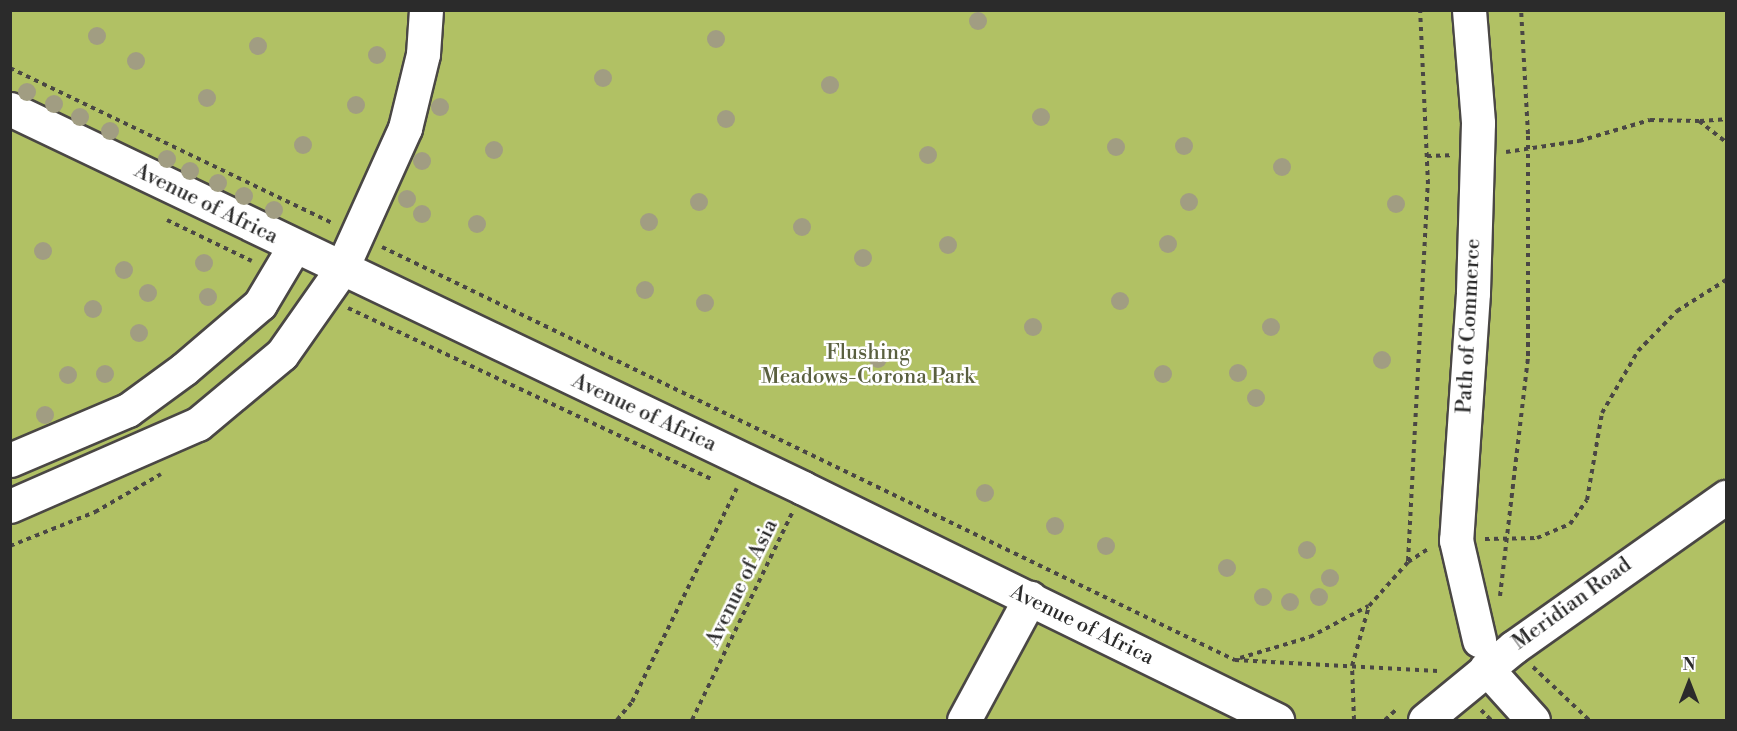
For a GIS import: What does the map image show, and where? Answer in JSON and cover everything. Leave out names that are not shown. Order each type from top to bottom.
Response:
[{"type":"street","points":[[10,506],[198,424],[282,354],[341,270],[405,128],[423,54],[426,10]]},
{"type":"street","name":"Path of Commerce","points":[[1469,10],[1478,153],[1456,540],[1482,654]]},
{"type":"street","name":"Avenue of Africa","points":[[10,109],[286,260],[341,270],[743,477],[797,502],[1030,598],[1277,720]]},
{"type":"street","points":[[10,460],[128,410],[260,304],[286,260]]},
{"type":"street","name":"Meridian Road","points":[[1425,720],[1482,654],[1609,577],[1726,497]]},
{"type":"street","points":[[964,720],[1030,598]]},
{"type":"street","points":[[1482,654],[1533,720]]},
{"type":"path","points":[[1408,562],[1417,445],[1427,156],[1420,10]]},
{"type":"path","points":[[1500,605],[1505,539],[1528,356],[1528,150],[1521,10]]},
{"type":"path","points":[[10,68],[1235,660],[1442,671],[1448,677]]},
{"type":"path","points":[[1427,156],[1528,150],[1580,141],[1650,120],[1699,121],[1726,118]]},
{"type":"path","points":[[1699,121],[1726,142]]},
{"type":"path","points":[[160,216],[286,260]]},
{"type":"path","points":[[1219,693],[1235,660],[1311,637],[1369,606],[1408,562],[1428,549],[1456,540],[1537,538],[1557,531],[1579,515],[1587,500],[1602,413],[1638,351],[1677,311],[1726,280]]},
{"type":"path","points":[[322,296],[714,481]]},
{"type":"path","points":[[618,720],[632,702],[764,434]]},
{"type":"path","name":"Avenue of Asia","points":[[692,720],[818,458]]},
{"type":"path","points":[[725,486],[743,477]]},
{"type":"path","points":[[743,477],[745,495]]},
{"type":"path","points":[[782,512],[797,502],[802,522]]},
{"type":"path","points":[[1354,720],[1352,666],[1369,606]]},
{"type":"path","points":[[1526,661],[1589,720]]},
{"type":"green space","name":"Flushing Meadows-Corona Park","points":[[11,11],[1726,11],[1726,720],[11,720]]}]
